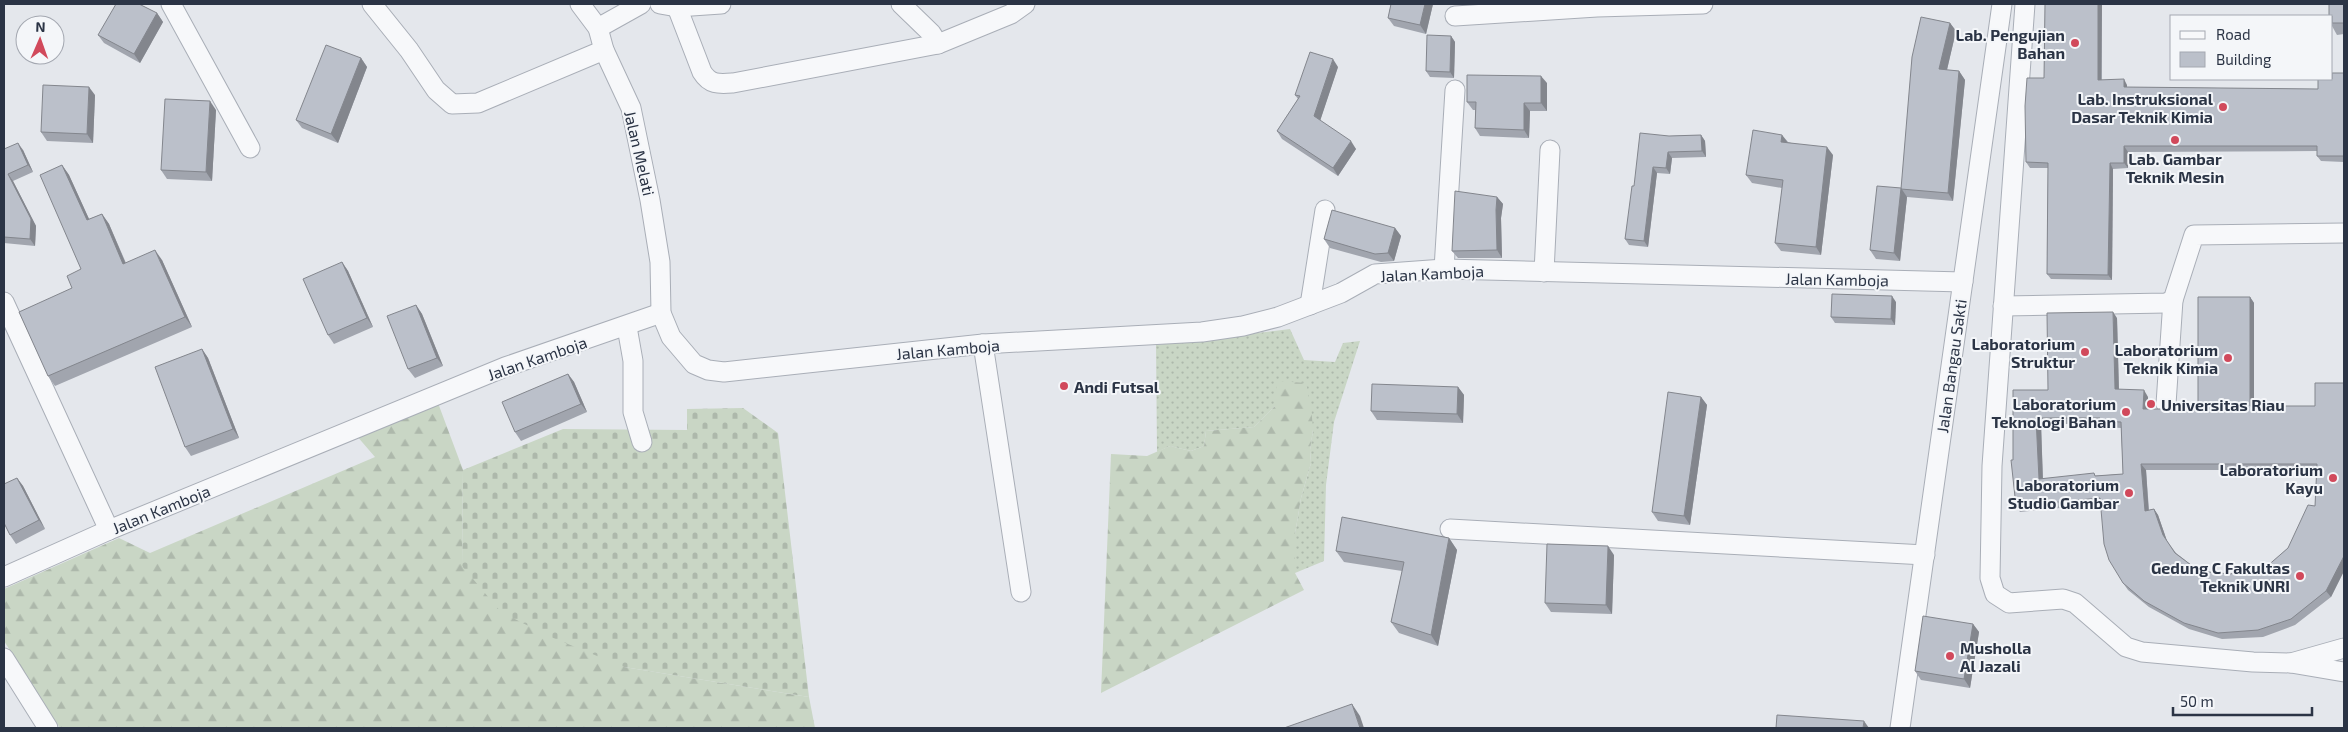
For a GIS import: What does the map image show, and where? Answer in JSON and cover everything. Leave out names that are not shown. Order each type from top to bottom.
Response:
[{"type":"street","points":[[171,4],[250,148]]},
{"type":"street","points":[[372,4],[409,50],[436,90],[452,104],[478,103],[604,50]]},
{"type":"street","name":"Jalan Melati","points":[[580,4],[598,28],[604,50],[631,108],[640,145],[660,262],[661,313]]},
{"type":"street","points":[[598,28],[641,4]]},
{"type":"street","points":[[720,4],[669,6],[702,72],[707,80],[716,84],[938,44],[1011,14],[1020,5]]},
{"type":"street","points":[[901,4],[931,33],[938,44]]},
{"type":"street","points":[[1456,16],[1598,7],[1703,4]]},
{"type":"street","name":"Jalan Bangau Sakti","points":[[1900,728],[2002,4]]},
{"type":"street","points":[[2025,4],[1992,466],[1990,578],[1995,594],[2009,603],[2063,599],[2075,603],[2126,647],[2142,652],[2253,662],[2291,663],[2344,672]]},
{"type":"street","points":[[1444,269],[1455,90]]},
{"type":"street","points":[[1544,272],[1550,150]]},
{"type":"street","points":[[1310,305],[1325,210]]},
{"type":"street","points":[[2166,404],[2173,300],[2194,235],[2344,233]]},
{"type":"street","name":"Jalan Kamboja","points":[[4,577],[109,530],[505,367],[661,313],[671,337],[694,364],[708,370],[724,372],[983,344],[1202,332],[1243,326],[1341,293],[1374,274],[1444,269],[1963,282]]},
{"type":"street","points":[[2003,306],[2166,303],[2173,300]]},
{"type":"street","points":[[4,302],[10,333],[109,530]]},
{"type":"street","points":[[627,326],[633,361],[633,412],[642,442]]},
{"type":"street","points":[[983,344],[1021,592]]},
{"type":"street","points":[[1450,529],[1925,555]]},
{"type":"street","points":[[2291,663],[2344,648]]},
{"type":"street","points":[[4,658],[48,728]]},
{"type":"green space","points":[[1290,329],[1304,360],[1335,362],[1343,343],[1360,341],[1334,422],[1326,485],[1324,561],[1295,573],[1295,534],[1301,498],[1311,463],[1310,450],[1313,430],[1275,406],[1254,427],[1206,431],[1204,446],[1191,451],[1170,446],[1157,452],[1156,345]]},
{"type":"green space","points":[[1277,381],[1306,383],[1311,405],[1313,430],[1310,450],[1311,463],[1301,498],[1295,534],[1295,573],[1304,590],[1101,693],[1111,454],[1147,456],[1170,446],[1191,451],[1204,446],[1206,431],[1254,427],[1275,406]]},
{"type":"green space","points":[[438,403],[463,470],[462,566],[624,667],[809,697],[815,728],[60,728],[4,641],[4,589],[119,538],[150,553],[375,457],[356,435]]},
{"type":"green space","points":[[743,408],[778,433],[809,697],[624,667],[546,635],[501,612],[462,566],[463,470],[563,429],[687,430],[687,409]]},
{"type":"building","points":[[116,4],[139,4],[157,13],[134,54],[98,35]]},
{"type":"building","points":[[1391,4],[1425,4],[1420,25],[1388,18]]},
{"type":"building","points":[[2045,4],[2098,4],[2098,80],[2124,79],[2124,87],[2318,89],[2318,80],[2333,80],[2333,73],[2344,73],[2344,156],[2317,156],[2317,146],[2124,146],[2124,163],[2110,163],[2108,275],[2047,274],[2048,163],[2026,162],[2025,106],[2027,78],[2044,78]]},
{"type":"building","points":[[2329,4],[2344,4],[2344,23],[2333,23],[2333,15],[2329,15]]},
{"type":"building","points":[[1921,17],[1950,23],[1939,69],[1959,71],[1948,193],[1901,189],[1912,57]]},
{"type":"building","points":[[1427,35],[1451,36],[1450,72],[1426,71]]},
{"type":"building","points":[[326,45],[361,58],[331,134],[296,120]]},
{"type":"building","points":[[1310,52],[1333,59],[1314,116],[1351,141],[1333,168],[1277,131],[1300,96],[1295,95]]},
{"type":"building","points":[[1467,75],[1541,76],[1541,103],[1524,103],[1524,130],[1475,128],[1476,102],[1467,102]]},
{"type":"building","points":[[43,85],[89,87],[87,134],[41,132]]},
{"type":"building","points":[[165,99],[210,101],[206,172],[161,170]]},
{"type":"building","points":[[1753,130],[1782,135],[1781,142],[1827,147],[1816,247],[1775,243],[1783,180],[1746,175]]},
{"type":"building","points":[[1640,133],[1669,136],[1701,135],[1702,151],[1668,152],[1666,168],[1653,167],[1644,241],[1625,239]]},
{"type":"building","points":[[18,143],[28,165],[8,174],[31,219],[30,239],[4,237],[4,149]]},
{"type":"building","points":[[62,165],[87,220],[102,214],[123,264],[155,250],[185,317],[48,376],[19,312],[72,288],[67,276],[81,269],[40,175]]},
{"type":"building","points":[[1877,186],[1901,188],[1894,253],[1870,250]]},
{"type":"building","points":[[1455,191],[1497,197],[1497,250],[1452,251]]},
{"type":"building","points":[[1332,210],[1395,228],[1388,253],[1375,254],[1324,239]]},
{"type":"building","points":[[342,262],[367,318],[328,335],[303,279]]},
{"type":"building","points":[[1832,294],[1892,296],[1891,319],[1831,317]]},
{"type":"building","points":[[2198,297],[2250,297],[2250,406],[2315,406],[2315,383],[2344,383],[2344,556],[2326,591],[2291,619],[2258,630],[2218,633],[2184,623],[2144,601],[2123,583],[2109,560],[2104,544],[2100,498],[2016,506],[2011,460],[2013,460],[2013,390],[2048,390],[2047,313],[2113,312],[2115,389],[2144,390],[2143,409],[2198,409]],"holes":[[[2036,418],[2100,418],[2100,421],[2121,422],[2123,474],[2095,476],[2094,473],[2039,479]],[[2141,464],[2317,464],[2315,506],[2308,505],[2288,548],[2265,568],[2230,574],[2199,571],[2175,553],[2163,535],[2154,509],[2145,511]]]},
{"type":"building","points":[[416,305],[437,358],[408,369],[387,316]]},
{"type":"building","points":[[202,349],[233,429],[185,447],[155,367]]},
{"type":"building","points":[[568,374],[581,404],[515,432],[502,402]]},
{"type":"building","points":[[1372,384],[1458,387],[1457,414],[1371,411]]},
{"type":"building","points":[[1668,392],[1701,397],[1684,516],[1652,512]]},
{"type":"building","points":[[17,478],[39,520],[10,535],[4,523],[4,484]]},
{"type":"building","points":[[1342,517],[1449,538],[1431,635],[1391,622],[1404,562],[1336,551]]},
{"type":"building","points":[[1547,544],[1608,546],[1606,605],[1545,603]]},
{"type":"building","name":"Musholla Al Jazali","points":[[1923,616],[1973,624],[1964,679],[1915,671]]},
{"type":"building","points":[[1352,704],[1360,728],[1284,728]]},
{"type":"building","points":[[1777,715],[1864,721],[1863,728],[1776,728]]},
{"type":"place","name":"Lab. Pengujian Bahan","points":[[2075,43]]},
{"type":"place","name":"Lab. Instruksional Dasar Teknik Kimia","points":[[2223,107]]},
{"type":"place","name":"Lab. Gambar Teknik Mesin","points":[[2175,140]]},
{"type":"place","name":"Laboratorium Struktur","points":[[2085,352]]},
{"type":"place","name":"Laboratorium Teknik Kimia","points":[[2228,358]]},
{"type":"place","name":"Andi Futsal","points":[[1064,386]]},
{"type":"place","name":"Universitas Riau","points":[[2151,404]]},
{"type":"place","name":"Laboratorium Teknologi Bahan","points":[[2126,412]]},
{"type":"place","name":"Laboratorium Kayu","points":[[2333,478]]},
{"type":"place","name":"Laboratorium Studio Gambar","points":[[2129,493]]},
{"type":"place","name":"Gedung C Fakultas Teknik UNRI","points":[[2300,576]]},
{"type":"place","name":"Musholla Al Jazali","points":[[1950,656]]}]
